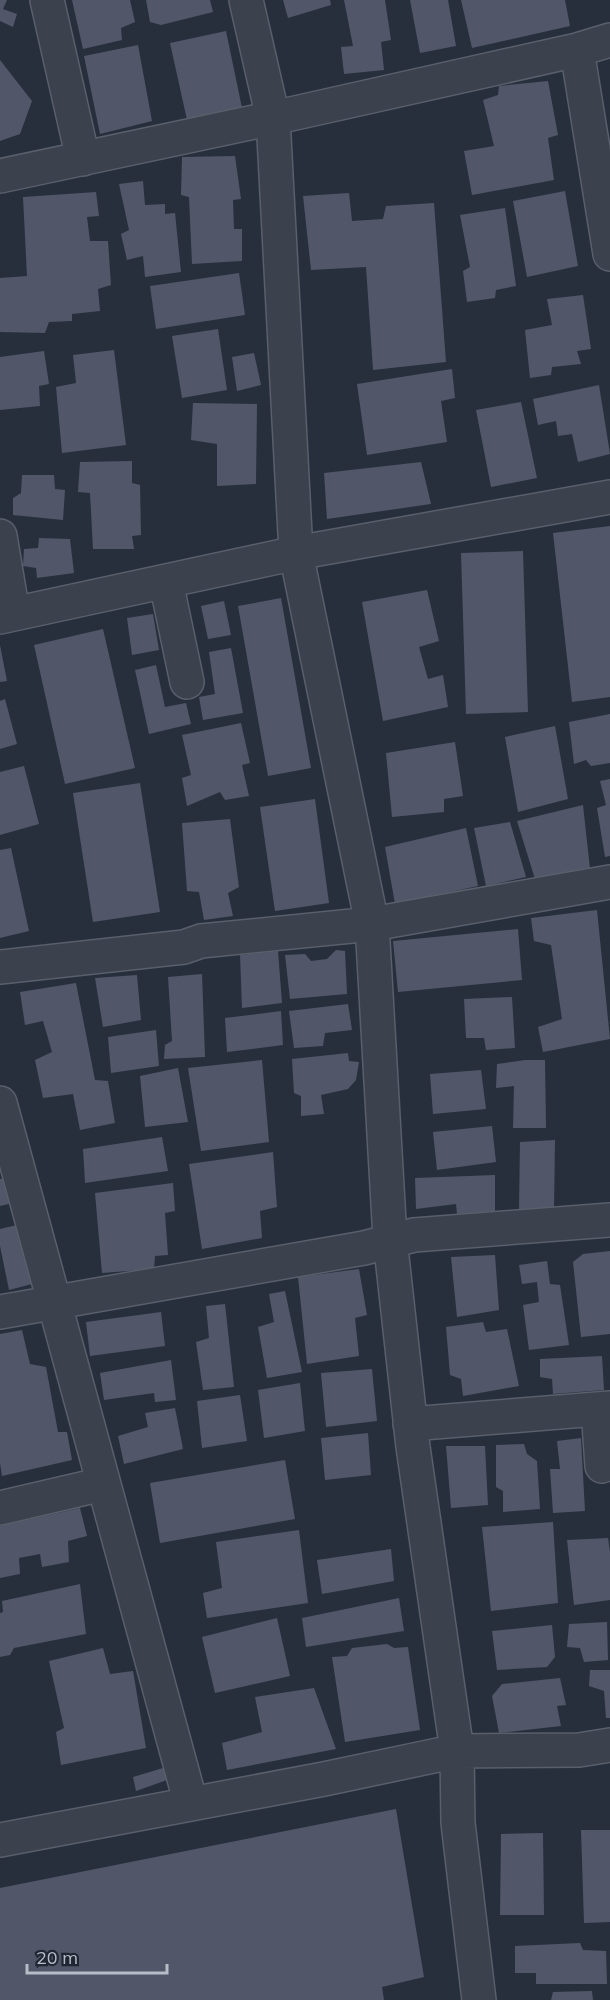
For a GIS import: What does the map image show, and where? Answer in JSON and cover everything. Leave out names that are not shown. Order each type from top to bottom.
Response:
[{"type":"street","points":[[47,0],[84,159]]},
{"type":"street","points":[[246,0],[273,118],[296,553],[372,924],[390,1239],[410,1424],[457,1751],[458,1823],[478,2000]]},
{"type":"street","points":[[0,176],[273,118],[577,50],[610,40]]},
{"type":"street","points":[[577,50],[610,254]]},
{"type":"street","points":[[0,536],[6,615],[296,553],[610,497]]},
{"type":"street","points":[[166,582],[187,682]]},
{"type":"street","points":[[0,967],[184,947],[201,941],[372,924],[610,882]]},
{"type":"street","points":[[0,1103],[191,1804]]},
{"type":"street","points":[[0,1312],[364,1248],[390,1239],[414,1235],[610,1220]]},
{"type":"street","points":[[410,1424],[604,1409],[602,1466]]},
{"type":"street","points":[[0,1508],[103,1484]]},
{"type":"street","points":[[0,1840],[457,1751],[579,1750],[610,1745]]},
{"type":"building","points":[[0,0],[7,0],[3,9],[17,14],[13,27],[0,21]]},
{"type":"building","points":[[72,0],[130,0],[135,22],[121,28],[122,40],[83,49]]},
{"type":"building","points":[[146,0],[210,0],[213,12],[161,25],[150,22]]},
{"type":"building","points":[[283,0],[330,0],[331,5],[288,18]]},
{"type":"building","points":[[344,0],[385,0],[391,40],[381,42],[384,70],[344,74],[341,47],[353,46]]},
{"type":"building","points":[[410,0],[448,0],[456,46],[420,53]]},
{"type":"building","points":[[461,0],[565,0],[570,26],[472,48]]},
{"type":"building","points":[[226,31],[242,108],[187,120],[170,43]]},
{"type":"building","points":[[138,45],[152,121],[100,134],[84,56]]},
{"type":"building","points":[[0,60],[32,101],[20,134],[0,141]]},
{"type":"building","points":[[548,81],[558,135],[548,138],[554,180],[472,195],[464,151],[494,146],[483,100],[498,95],[499,86]]},
{"type":"building","points":[[235,156],[241,199],[233,200],[234,229],[242,229],[242,261],[192,264],[189,197],[181,195],[182,157]]},
{"type":"building","points":[[143,181],[145,205],[165,204],[165,214],[175,213],[181,272],[145,277],[143,256],[127,260],[121,234],[129,230],[119,184]]},
{"type":"building","points":[[565,191],[578,266],[527,277],[513,201]]},
{"type":"building","points":[[96,192],[99,216],[87,217],[90,241],[108,241],[111,285],[98,289],[100,311],[72,314],[72,321],[49,322],[45,333],[0,332],[0,278],[27,276],[23,197]]},
{"type":"building","points":[[349,193],[352,221],[383,219],[386,206],[434,203],[446,362],[373,370],[366,267],[311,270],[303,196]]},
{"type":"building","points":[[505,208],[516,286],[496,290],[495,298],[467,302],[463,271],[470,267],[460,215]]},
{"type":"building","points":[[239,273],[245,315],[156,329],[150,286]]},
{"type":"building","points":[[583,295],[591,349],[577,351],[581,364],[552,367],[551,375],[530,378],[525,330],[552,325],[547,299]]},
{"type":"building","points":[[218,329],[227,390],[182,398],[172,336]]},
{"type":"building","points":[[114,350],[126,445],[62,453],[56,387],[76,383],[73,355]]},
{"type":"building","points":[[44,351],[49,384],[39,386],[40,406],[0,410],[0,357]]},
{"type":"building","points":[[254,353],[261,385],[237,391],[232,357]]},
{"type":"building","points":[[452,369],[455,398],[441,401],[447,442],[367,455],[357,384]]},
{"type":"building","points":[[599,385],[610,454],[578,462],[572,434],[558,436],[556,421],[538,425],[533,399]]},
{"type":"building","points":[[521,402],[537,478],[491,487],[476,410]]},
{"type":"building","points":[[193,403],[257,404],[256,484],[217,486],[217,444],[191,440]]},
{"type":"building","points":[[132,461],[132,483],[140,485],[141,535],[132,536],[134,549],[93,549],[90,493],[78,492],[80,462]]},
{"type":"building","points":[[421,462],[431,504],[327,519],[324,473]]},
{"type":"building","points":[[22,475],[54,475],[55,489],[65,490],[63,520],[13,515],[13,498],[21,493]]},
{"type":"building","points":[[610,526],[610,697],[572,702],[553,533]]},
{"type":"building","points":[[39,538],[70,539],[74,573],[37,578],[36,568],[23,566],[24,549],[38,548]]},
{"type":"building","points":[[523,551],[528,712],[466,714],[461,553]]},
{"type":"building","points":[[427,590],[439,641],[419,647],[428,679],[443,675],[448,707],[383,721],[362,602]]},
{"type":"building","points":[[281,598],[311,768],[268,776],[238,606]]},
{"type":"building","points":[[224,601],[231,635],[208,639],[201,606]]},
{"type":"building","points":[[153,614],[159,650],[132,655],[127,618]]},
{"type":"building","points":[[103,629],[135,768],[65,784],[34,645]]},
{"type":"building","points":[[0,645],[7,681],[0,682]]},
{"type":"building","points":[[231,648],[243,713],[203,720],[199,697],[215,694],[209,652]]},
{"type":"building","points":[[156,665],[165,707],[186,703],[191,724],[149,734],[135,670]]},
{"type":"building","points":[[5,699],[17,744],[0,749],[0,701]]},
{"type":"building","points":[[610,714],[610,763],[591,766],[586,760],[574,764],[569,722]]},
{"type":"building","points":[[241,723],[250,763],[242,765],[249,796],[225,800],[220,792],[187,806],[182,778],[191,775],[182,735]]},
{"type":"building","points":[[555,726],[568,799],[518,812],[505,737]]},
{"type":"building","points":[[455,742],[463,796],[444,799],[444,812],[392,817],[386,753]]},
{"type":"building","points":[[24,766],[39,824],[0,835],[0,772]]},
{"type":"building","points":[[610,779],[610,856],[605,857],[597,808],[606,805],[600,781]]},
{"type":"building","points":[[140,783],[160,912],[93,922],[73,793]]},
{"type":"building","points":[[315,799],[329,903],[275,911],[260,807]]},
{"type":"building","points":[[583,805],[590,869],[535,879],[517,821]]},
{"type":"building","points":[[230,819],[239,887],[228,893],[233,916],[204,920],[199,892],[187,891],[182,823]]},
{"type":"building","points":[[510,822],[526,877],[486,886],[474,828]]},
{"type":"building","points":[[466,828],[478,886],[395,904],[385,847]]},
{"type":"building","points":[[11,848],[29,931],[0,938],[0,850]]},
{"type":"building","points":[[597,910],[610,1039],[543,1052],[538,1027],[562,1019],[551,945],[534,941],[531,918]]},
{"type":"building","points":[[518,929],[522,980],[398,992],[393,941]]},
{"type":"building","points":[[336,950],[345,951],[347,994],[290,999],[285,955],[305,954],[311,961],[327,959]]},
{"type":"building","points":[[278,951],[282,1003],[242,1008],[240,955]]},
{"type":"building","points":[[202,974],[205,1057],[164,1059],[165,1045],[172,1041],[168,977]]},
{"type":"building","points":[[137,975],[141,1020],[103,1027],[95,978]]},
{"type":"building","points":[[76,983],[95,1080],[108,1081],[115,1123],[80,1130],[73,1094],[43,1098],[35,1060],[52,1052],[43,1021],[25,1025],[20,992]]},
{"type":"building","points":[[512,997],[515,1048],[486,1050],[484,1038],[466,1038],[464,999]]},
{"type":"building","points":[[348,1004],[352,1030],[325,1033],[323,1046],[294,1048],[289,1011]]},
{"type":"building","points":[[281,1011],[283,1045],[227,1052],[225,1018]]},
{"type":"building","points":[[156,1030],[159,1066],[111,1073],[108,1037]]},
{"type":"building","points":[[348,1053],[349,1061],[359,1062],[356,1080],[348,1089],[321,1095],[324,1114],[301,1116],[301,1096],[294,1093],[292,1059]]},
{"type":"building","points":[[262,1060],[269,1142],[201,1151],[188,1068]]},
{"type":"building","points":[[545,1060],[546,1128],[513,1128],[514,1086],[496,1088],[497,1064]]},
{"type":"building","points":[[178,1068],[188,1122],[145,1127],[140,1076]]},
{"type":"building","points":[[481,1070],[486,1109],[433,1114],[430,1074]]},
{"type":"building","points":[[492,1126],[496,1162],[437,1170],[433,1132]]},
{"type":"building","points":[[162,1137],[168,1171],[85,1183],[83,1149]]},
{"type":"building","points":[[555,1140],[554,1209],[519,1209],[520,1142]]},
{"type":"building","points":[[273,1152],[277,1207],[260,1211],[262,1238],[202,1249],[189,1164]]},
{"type":"building","points":[[495,1175],[495,1211],[457,1214],[456,1204],[416,1209],[415,1178]]},
{"type":"building","points":[[5,1178],[9,1204],[0,1206],[0,1179]]},
{"type":"building","points":[[173,1183],[175,1211],[165,1213],[168,1255],[155,1256],[154,1269],[102,1273],[95,1193]]},
{"type":"building","points":[[21,1224],[36,1283],[9,1290],[0,1246],[0,1229]]},
{"type":"building","points":[[610,1251],[610,1334],[581,1337],[573,1262],[583,1254]]},
{"type":"building","points":[[495,1255],[499,1310],[457,1317],[451,1257]]},
{"type":"building","points":[[547,1261],[550,1284],[560,1285],[569,1345],[529,1350],[523,1305],[539,1302],[537,1282],[522,1284],[519,1265]]},
{"type":"building","points":[[359,1269],[367,1315],[355,1318],[359,1356],[307,1364],[298,1277]]},
{"type":"building","points":[[285,1291],[302,1372],[267,1378],[258,1327],[274,1322],[269,1294]]},
{"type":"building","points":[[225,1304],[234,1387],[203,1390],[196,1342],[209,1338],[206,1306]]},
{"type":"building","points":[[161,1312],[165,1346],[90,1356],[86,1322]]},
{"type":"building","points":[[483,1322],[486,1332],[507,1329],[519,1386],[463,1396],[461,1379],[450,1375],[446,1327]]},
{"type":"building","points":[[22,1330],[30,1364],[46,1367],[58,1432],[67,1432],[72,1460],[2,1476],[0,1463],[0,1334]]},
{"type":"building","points":[[602,1356],[604,1390],[553,1394],[552,1379],[540,1377],[540,1359]]},
{"type":"building","points":[[171,1360],[176,1400],[155,1402],[154,1393],[104,1400],[100,1373]]},
{"type":"building","points":[[372,1369],[377,1421],[326,1427],[321,1373]]},
{"type":"building","points":[[300,1383],[305,1431],[264,1438],[258,1390]]},
{"type":"building","points":[[240,1395],[247,1441],[202,1448],[197,1401]]},
{"type":"building","points":[[175,1408],[183,1449],[124,1464],[118,1436],[148,1427],[145,1413]]},
{"type":"building","points":[[368,1433],[371,1475],[325,1480],[321,1438]]},
{"type":"building","points":[[581,1438],[585,1511],[553,1513],[550,1469],[560,1469],[557,1441]]},
{"type":"building","points":[[524,1444],[527,1454],[537,1461],[540,1509],[503,1512],[503,1491],[496,1487],[496,1445]]},
{"type":"building","points":[[446,1446],[485,1446],[488,1505],[451,1508]]},
{"type":"building","points":[[285,1460],[295,1519],[160,1543],[150,1483]]},
{"type":"building","points":[[80,1508],[87,1536],[68,1541],[69,1562],[42,1567],[40,1554],[19,1558],[20,1574],[0,1578],[0,1526]]},
{"type":"building","points":[[553,1522],[558,1603],[491,1611],[482,1527]]},
{"type":"building","points":[[299,1530],[308,1603],[207,1618],[203,1593],[222,1588],[216,1542]]},
{"type":"building","points":[[608,1538],[610,1600],[574,1605],[567,1540]]},
{"type":"building","points":[[391,1549],[394,1581],[322,1594],[317,1560]]},
{"type":"building","points":[[80,1584],[86,1634],[14,1648],[10,1655],[0,1657],[2,1601]]},
{"type":"building","points":[[399,1598],[404,1631],[306,1647],[302,1618]]},
{"type":"building","points":[[277,1618],[290,1676],[215,1693],[202,1637]]},
{"type":"building","points":[[607,1622],[608,1660],[584,1662],[580,1648],[567,1647],[569,1624]]},
{"type":"building","points":[[552,1625],[555,1657],[547,1667],[497,1670],[492,1631]]},
{"type":"building","points":[[387,1644],[394,1648],[408,1647],[420,1730],[345,1742],[332,1657],[347,1656],[352,1648]]},
{"type":"building","points":[[103,1648],[110,1674],[133,1671],[146,1748],[61,1765],[56,1732],[64,1728],[49,1661]]},
{"type":"building","points":[[590,1670],[610,1670],[610,1718],[606,1718],[604,1691],[589,1686]]},
{"type":"building","points":[[560,1678],[566,1705],[557,1706],[561,1726],[499,1733],[492,1696],[502,1684]]},
{"type":"building","points":[[314,1688],[336,1749],[227,1770],[222,1743],[262,1732],[255,1697]]},
{"type":"building","points":[[163,1768],[167,1780],[136,1791],[133,1777]]},
{"type":"building","points":[[396,1809],[424,1977],[382,1987],[384,2000],[0,2000],[0,1888]]},
{"type":"building","points":[[581,1830],[610,1830],[610,1922],[584,1923]]},
{"type":"building","points":[[543,1833],[544,1915],[500,1915],[501,1834]]},
{"type":"building","points":[[580,1943],[583,1950],[606,1951],[607,1984],[536,1984],[536,1973],[515,1973],[515,1946]]},
{"type":"building","points":[[592,1991],[593,2000],[551,2000],[553,1992]]}]
